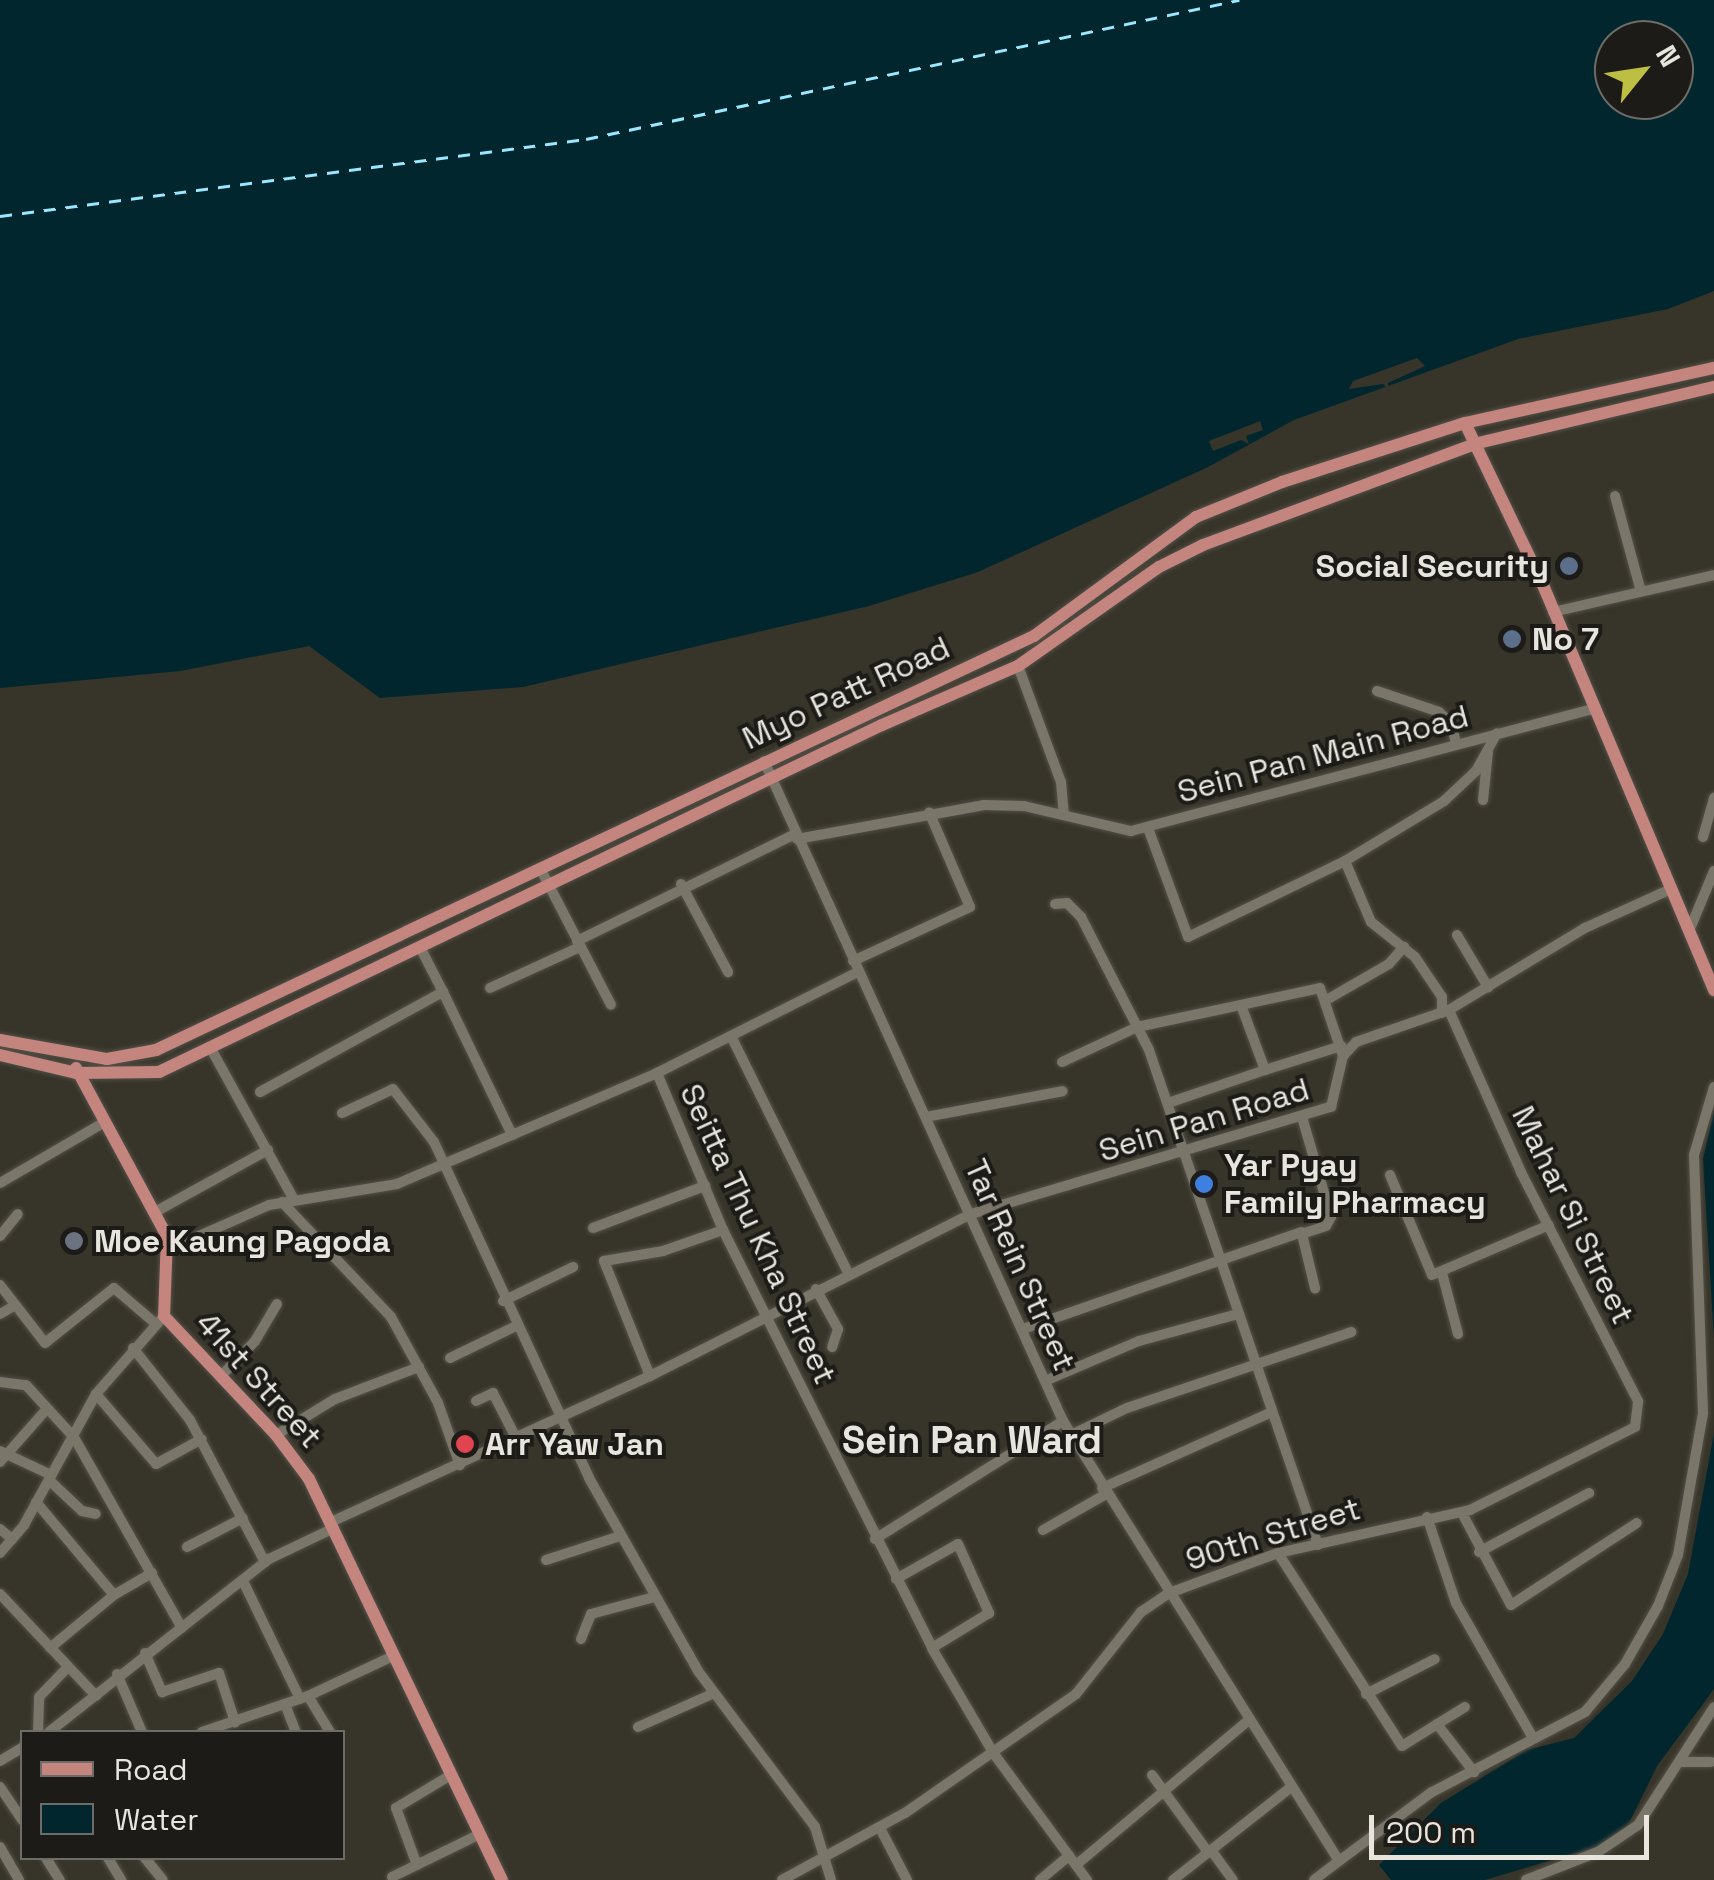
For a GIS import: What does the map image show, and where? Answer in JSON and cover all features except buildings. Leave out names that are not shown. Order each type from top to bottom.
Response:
[{"type":"main road","name":"Myo Patt Road","points":[[0,1040],[107,1059],[156,1050],[1034,636],[1196,517],[1466,422],[1714,368]]},
{"type":"main road","name":"Myo Patt Road","points":[[0,1054],[76,1072],[139,1076],[210,1047],[773,776],[1018,666],[1043,652],[1158,567],[1203,544],[1474,444],[1714,387]]},
{"type":"main road","points":[[1466,422],[1596,708],[1714,990]]},
{"type":"main road","points":[[1034,636],[1043,652]]},
{"type":"main road","points":[[588,844],[596,860]]},
{"type":"main road","points":[[296,984],[305,1000]]},
{"type":"main road","name":"41st Street","points":[[74,1055],[76,1072],[156,1212],[167,1250],[160,1320],[276,1435],[332,1525],[502,1880]]},
{"type":"street","points":[[1615,496],[1640,588]]},
{"type":"street","points":[[1553,612],[1640,588],[1714,575]]},
{"type":"street","points":[[1018,666],[1058,770],[1064,814]]},
{"type":"street","points":[[1377,690],[1439,712],[1452,724],[1456,743]]},
{"type":"street","name":"Sein Pan Main Road","points":[[490,988],[578,944],[681,884],[796,836],[929,812],[996,805],[1064,814],[1117,832],[1148,828],[1596,708]]},
{"type":"street","points":[[1148,828],[1188,937],[1345,861],[1444,801],[1488,751],[1497,733]]},
{"type":"street","points":[[1483,800],[1488,751]]},
{"type":"street","name":"Tar Rein Street","points":[[764,761],[1063,1421],[1335,1856]]},
{"type":"street","points":[[1704,838],[1714,798]]},
{"type":"street","points":[[167,1250],[288,1201],[386,1188],[512,1136],[732,1038],[970,908],[929,812]]},
{"type":"street","name":"Mahar Si Street","points":[[1345,861],[1374,926],[1404,947],[1442,997],[1548,1225],[1638,1401],[1635,1427],[1621,1436]]},
{"type":"street","points":[[540,868],[610,1005]]},
{"type":"street","points":[[1689,931],[1714,872]]},
{"type":"street","points":[[681,884],[728,972]]},
{"type":"street","name":"Sein Pan Road","points":[[51,1730],[96,1696],[117,1674],[265,1562],[332,1525],[650,1376],[970,1214],[1186,1153],[1333,1106],[1342,1051],[1364,1037],[1446,1011],[1585,928],[1671,888]]},
{"type":"street","points":[[1055,904],[1068,902],[1081,917],[1137,1027],[1186,1153],[1318,1545]]},
{"type":"street","points":[[1457,935],[1488,987]]},
{"type":"street","points":[[420,947],[512,1136]]},
{"type":"street","points":[[1328,999],[1390,964],[1404,947]]},
{"type":"street","points":[[1062,1062],[1137,1027],[1320,988],[1328,999],[1342,1051],[1264,1070],[1168,1103]]},
{"type":"street","points":[[260,1092],[442,992]]},
{"type":"street","points":[[1241,1005],[1264,1070]]},
{"type":"street","points":[[732,1038],[848,1273]]},
{"type":"street","points":[[210,1047],[268,1150],[288,1201],[371,1290],[419,1367],[460,1464]]},
{"type":"street","name":"Seitta Thu Kha Street","points":[[656,1074],[722,1230],[932,1648],[994,1754],[1087,1880]]},
{"type":"street","points":[[1314,1880],[1335,1856],[1432,1792],[1474,1772],[1532,1736],[1572,1721],[1606,1691],[1658,1606],[1678,1555],[1706,1386],[1694,1169],[1714,1087]]},
{"type":"street","points":[[342,1113],[393,1088],[446,1164],[514,1326],[620,1536],[712,1694],[815,1828],[828,1856],[831,1880]]},
{"type":"street","points":[[926,1118],[1062,1091]]},
{"type":"street","points":[[1023,1329],[1220,1256],[1326,1226],[1331,1217],[1302,1117]]},
{"type":"street","points":[[0,1183],[103,1123]]},
{"type":"street","points":[[156,1212],[268,1150]]},
{"type":"street","points":[[1390,1176],[1426,1269],[1442,1273],[1548,1225]]},
{"type":"street","points":[[593,1228],[704,1186]]},
{"type":"street","points":[[0,1236],[18,1214]]},
{"type":"street","points":[[650,1376],[604,1261],[663,1251],[722,1230]]},
{"type":"street","points":[[1302,1232],[1315,1288]]},
{"type":"street","points":[[503,1301],[573,1267]]},
{"type":"street","points":[[1442,1273],[1458,1334]]},
{"type":"street","points":[[0,1285],[45,1343],[114,1288],[160,1320],[96,1394],[70,1432],[36,1502],[0,1553]]},
{"type":"street","points":[[816,1289],[838,1329],[832,1347]]},
{"type":"street","points":[[220,1377],[255,1341],[277,1304]]},
{"type":"street","points":[[0,1314],[14,1306]]},
{"type":"street","points":[[1046,1381],[1139,1341],[1238,1314]]},
{"type":"street","points":[[450,1358],[514,1326]]},
{"type":"street","points":[[1071,1435],[1256,1363],[1351,1332]]},
{"type":"street","points":[[133,1348],[202,1439],[265,1562]]},
{"type":"street","points":[[276,1435],[335,1400],[419,1367]]},
{"type":"street","points":[[0,1382],[26,1385],[45,1410],[70,1432],[182,1628]]},
{"type":"street","points":[[476,1401],[494,1393],[516,1438]]},
{"type":"street","points":[[96,1394],[156,1464],[202,1439]]},
{"type":"street","points":[[45,1410],[2,1456],[50,1478],[82,1511],[96,1514]]},
{"type":"street","points":[[1043,1530],[1104,1491],[1272,1412]]},
{"type":"street","points":[[875,1539],[1063,1421]]},
{"type":"street","name":"90th Street","points":[[782,1880],[880,1828],[994,1754],[1089,1682],[1130,1624],[1169,1593],[1278,1554],[1462,1512],[1621,1436]]},
{"type":"street","points":[[1478,1552],[1589,1493]]},
{"type":"street","points":[[36,1502],[114,1595]]},
{"type":"street","points":[[1462,1512],[1478,1552],[1510,1605],[1637,1523]]},
{"type":"street","points":[[1427,1517],[1456,1603],[1532,1736]]},
{"type":"street","points":[[187,1547],[243,1518]]},
{"type":"street","points":[[0,1528],[12,1539]]},
{"type":"street","points":[[546,1560],[620,1536]]},
{"type":"street","points":[[896,1579],[958,1544],[990,1613],[932,1648]]},
{"type":"street","points":[[1278,1554],[1402,1746],[1465,1707]]},
{"type":"street","points":[[50,1648],[114,1595],[152,1573]]},
{"type":"street","points":[[243,1581],[304,1697],[329,1730]]},
{"type":"street","points":[[0,1594],[96,1696]]},
{"type":"street","points":[[581,1640],[591,1614],[654,1597]]},
{"type":"street","points":[[145,1653],[162,1692],[219,1673],[248,1730]]},
{"type":"street","points":[[208,1730],[304,1697],[394,1656]]},
{"type":"street","points":[[1366,1694],[1435,1659]]},
{"type":"street","points":[[38,1730],[39,1698],[68,1667]]},
{"type":"street","points":[[117,1674],[141,1730]]},
{"type":"street","points":[[638,1727],[712,1694]]},
{"type":"street","points":[[285,1704],[295,1730]]},
{"type":"street","points":[[1526,1880],[1616,1842],[1638,1825],[1714,1708]]},
{"type":"street","points":[[1040,1880],[1166,1793],[1250,1720]]},
{"type":"street","points":[[1437,1724],[1474,1772]]},
{"type":"street","points":[[1681,1762],[1713,1761]]},
{"type":"street","points":[[1152,1775],[1233,1880]]},
{"type":"street","points":[[417,1864],[396,1808],[449,1776]]},
{"type":"street","points":[[0,1787],[20,1817]]},
{"type":"street","points":[[1173,1880],[1290,1788]]},
{"type":"street","points":[[880,1828],[908,1880]]},
{"type":"street","points":[[392,1877],[480,1834]]},
{"type":"street","points":[[0,1848],[19,1880]]},
{"type":"street","points":[[147,1860],[164,1880]]},
{"type":"water","points":[[0,0],[1714,0],[1714,291],[1668,309],[1518,339],[1294,420],[1208,467],[978,572],[869,606],[523,687],[380,698],[309,646],[180,671],[0,688]]},
{"type":"water","points":[[1714,1111],[1714,1338],[1703,1159]]},
{"type":"water","points":[[1714,1433],[1714,1689],[1657,1766],[1628,1825],[1599,1846],[1485,1880],[1391,1880],[1379,1865],[1441,1803],[1527,1750],[1574,1738],[1632,1681],[1663,1634],[1688,1574]]},
{"type":"pier","points":[[1417,358],[1425,366],[1388,383],[1389,390],[1383,384],[1349,389],[1353,381]]},
{"type":"pier","points":[[1260,421],[1263,430],[1246,436],[1249,444],[1241,440],[1213,451],[1209,441]]},
{"type":"ferry route","points":[[0,216],[586,139],[1239,0]]},
{"type":"place","name":"Social Security","points":[[1569,566]]},
{"type":"place","name":"No 7","points":[[1512,639]]},
{"type":"place","name":"Yar Pyay Family Pharmacy","points":[[1204,1184]]},
{"type":"place","name":"Moe Kaung Pagoda","points":[[74,1241]]},
{"type":"place","name":"Arr Yaw Jan","points":[[465,1444]]},
{"type":"district","name":"Sein Pan Ward","points":[[972,1441]]}]
